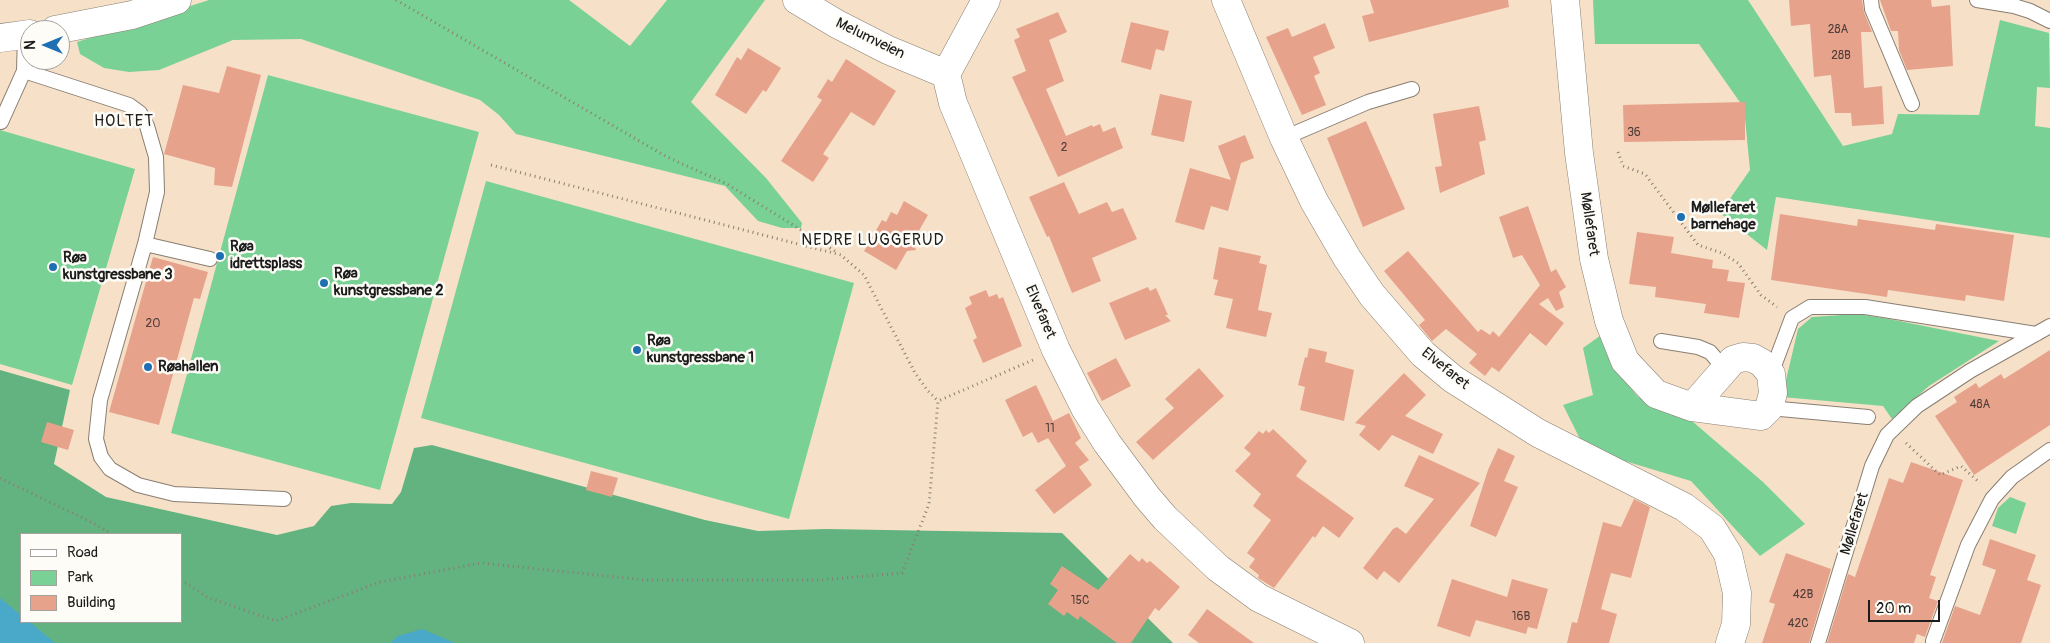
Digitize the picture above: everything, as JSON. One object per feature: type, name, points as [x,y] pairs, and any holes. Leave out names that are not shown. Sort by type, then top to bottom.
[{"type":"street","points":[[70,27],[132,15],[177,0]]},
{"type":"street","name":"Melumveien","points":[[797,0],[837,24],[888,50],[946,74]]},
{"type":"street","points":[[946,74],[986,0]]},
{"type":"street","name":"Elvefaret","points":[[1226,0],[1284,138],[1314,201],[1347,258],[1372,295],[1423,354],[1453,378],[1538,433],[1676,503],[1712,528],[1728,554],[1737,593],[1736,624],[1730,643]]},
{"type":"street","name":"Møllefaret","points":[[1565,0],[1579,153],[1594,259],[1609,321],[1626,361],[1656,394],[1692,407],[1761,416],[1769,408]]},
{"type":"street","name":"Elvefaret","points":[[946,74],[953,103],[1056,350],[1085,408],[1107,443],[1147,497],[1218,568],[1259,598],[1350,643]]},
{"type":"street","points":[[1692,407],[1724,368],[1733,360],[1743,357],[1753,358],[1762,363],[1771,374],[1773,393],[1769,408]]},
{"type":"lane","points":[[1871,0],[1872,8],[1912,104]]},
{"type":"lane","points":[[1977,0],[2030,10],[2050,21]]},
{"type":"lane","points":[[1,122],[24,71],[18,36]]},
{"type":"lane","points":[[24,71],[129,105],[140,113],[147,126],[156,157],[157,192],[145,244],[100,400],[96,439],[101,457],[110,469],[138,485],[174,494],[284,499]]},
{"type":"lane","points":[[1284,138],[1368,102],[1412,89]]},
{"type":"lane","points":[[145,244],[210,259]]},
{"type":"lane","points":[[1771,374],[1792,318],[1810,306],[1865,307],[2036,334]]},
{"type":"lane","name":"Møllefaret","points":[[1818,643],[1872,466],[1886,435],[1917,406],[1970,371],[2050,326]]},
{"type":"lane","points":[[1661,341],[1698,347],[1710,352],[1724,368]]},
{"type":"lane","points":[[1769,408],[1868,417]]},
{"type":"lane","points":[[1933,641],[1968,544],[1992,499],[2012,477],[2050,450]]},
{"type":"path","points":[[182,581],[207,597],[276,621],[380,582],[481,563],[645,580],[819,580],[902,573],[929,504],[938,401],[915,373],[864,275],[841,255],[727,184],[667,157],[396,0]]},
{"type":"path","points":[[1618,152],[1623,166],[1646,174],[1698,245],[1722,253],[1738,263],[1761,295],[1792,318]]},
{"type":"path","points":[[491,165],[841,255]]},
{"type":"path","points":[[938,401],[1056,350]]},
{"type":"path","points":[[1872,466],[1908,442],[1940,474],[1963,467],[1980,482],[1992,499]]},
{"type":"path","points":[[0,478],[110,533]]},
{"type":"green space","points":[[209,0],[569,0],[630,46],[667,0],[765,0],[691,102],[766,178],[802,223],[801,228],[782,228],[758,221],[725,186],[516,134],[499,115],[480,100],[301,39],[233,40],[159,70],[129,72],[104,68],[80,54],[77,42]]},
{"type":"green space","points":[[1593,0],[1748,0],[1843,146],[1892,134],[1898,114],[1979,115],[2000,20],[2049,33],[2050,88],[2037,87],[2035,126],[2050,128],[2050,238],[1776,197],[1767,250],[1720,213],[1750,170],[1744,108],[1699,44],[1595,44]]},
{"type":"green space","name":"Røa kunstgressbane 2","points":[[268,75],[479,132],[380,490],[171,433]]},
{"type":"green space","name":"Røa kunstgressbane 3","points":[[0,130],[135,169],[72,385],[0,364]]},
{"type":"green space","name":"Røa kunstgressbane 1","points":[[486,181],[854,283],[789,519],[421,418]]},
{"type":"green space","points":[[1857,314],[1999,341],[1929,386],[1892,419],[1883,406],[1782,397],[1798,329],[1812,317]]},
{"type":"green space","points":[[1604,333],[1614,368],[1638,397],[1692,421],[1763,482],[1805,524],[1760,556],[1691,481],[1585,449],[1563,405],[1593,395],[1583,348]]},
{"type":"green space","points":[[0,370],[70,390],[54,464],[106,497],[277,535],[314,526],[331,506],[351,503],[392,504],[401,492],[414,448],[432,445],[705,520],[758,531],[826,529],[1062,533],[1173,643],[0,643]]},
{"type":"green space","points":[[2010,497],[2026,503],[2016,534],[1992,526],[1998,508]]},
{"type":"water","points":[[0,598],[20,614],[20,623],[31,623],[55,643],[0,643]]},
{"type":"water","points":[[422,629],[455,643],[390,643],[398,636]]},
{"type":"building","points":[[1370,0],[1508,0],[1509,7],[1369,42],[1362,16],[1374,13]]},
{"type":"building","points":[[1789,0],[1862,0],[1864,12],[1872,32],[1861,32],[1864,88],[1882,86],[1884,124],[1852,126],[1851,113],[1835,113],[1831,75],[1814,77],[1810,24],[1791,26]]},
{"type":"building","points":[[1880,0],[1931,0],[1932,7],[1950,5],[1953,66],[1907,70],[1899,50],[1898,31],[1891,31]]},
{"type":"building","points":[[1058,12],[1067,32],[1049,40],[1064,81],[1046,89],[1066,136],[1092,125],[1093,127],[1100,124],[1103,132],[1115,127],[1123,148],[1058,177],[1012,77],[1026,71],[1014,40],[1020,37],[1016,29]]},
{"type":"building","points":[[1131,22],[1169,31],[1164,51],[1156,49],[1151,70],[1121,62]]},
{"type":"building","points":[[1325,23],[1335,48],[1313,57],[1320,73],[1314,76],[1326,105],[1302,115],[1266,37],[1288,28],[1292,37]]},
{"type":"building","points":[[748,48],[781,68],[766,92],[763,90],[746,114],[715,95],[737,57],[741,60]]},
{"type":"building","points":[[846,59],[896,91],[874,126],[851,112],[823,154],[829,158],[813,182],[781,161],[822,100],[817,97],[828,79],[832,82]]},
{"type":"building","points":[[227,66],[261,75],[232,187],[214,185],[215,168],[164,154],[183,85],[219,93]]},
{"type":"building","points":[[1160,94],[1192,101],[1184,142],[1151,135]]},
{"type":"building","points":[[1745,102],[1745,140],[1624,142],[1623,105]]},
{"type":"building","points":[[1479,106],[1486,140],[1479,142],[1485,174],[1440,193],[1435,167],[1442,166],[1433,114]]},
{"type":"building","points":[[1366,121],[1405,209],[1363,227],[1327,138]]},
{"type":"building","points":[[1245,135],[1254,158],[1241,163],[1228,211],[1211,206],[1204,230],[1175,222],[1190,168],[1231,180],[1218,146]]},
{"type":"building","points":[[1064,182],[1079,214],[1107,202],[1112,212],[1123,208],[1137,239],[1092,258],[1101,281],[1072,293],[1049,236],[1047,237],[1029,197]]},
{"type":"building","points":[[904,201],[928,215],[913,241],[916,250],[907,251],[896,270],[864,251],[882,220],[886,222],[891,212],[897,215]]},
{"type":"building","points":[[1528,206],[1551,272],[1556,269],[1566,287],[1559,292],[1564,307],[1556,311],[1548,298],[1539,304],[1564,323],[1546,346],[1530,333],[1499,372],[1492,367],[1485,376],[1469,363],[1477,354],[1446,329],[1432,341],[1419,325],[1425,320],[1384,271],[1408,251],[1478,332],[1481,329],[1490,335],[1493,331],[1499,337],[1540,285],[1522,255],[1513,258],[1499,217]]},
{"type":"building","points":[[1780,214],[1857,226],[1858,219],[1935,230],[1936,224],[2014,235],[2004,301],[1966,295],[1965,301],[1888,290],[1887,297],[1771,280]]},
{"type":"building","points":[[1637,232],[1674,237],[1671,253],[1713,260],[1712,268],[1729,270],[1727,281],[1745,283],[1739,318],[1704,313],[1706,304],[1655,297],[1656,287],[1629,284]]},
{"type":"building","points":[[1219,247],[1261,256],[1259,263],[1267,265],[1258,310],[1272,313],[1266,337],[1226,328],[1233,299],[1214,295],[1218,280],[1213,279]]},
{"type":"building","name":"Røahallen","points":[[153,257],[208,272],[200,299],[194,298],[159,425],[109,412]]},
{"type":"building","points":[[1148,287],[1150,291],[1156,288],[1168,315],[1165,315],[1171,321],[1125,340],[1109,303]]},
{"type":"building","points":[[986,290],[989,297],[997,294],[999,299],[1003,297],[1022,346],[983,363],[973,340],[977,338],[965,308],[972,304],[969,297]]},
{"type":"building","points":[[1309,348],[1327,352],[1325,362],[1354,370],[1344,421],[1300,410],[1305,387],[1298,385]]},
{"type":"building","points":[[2050,350],[2050,425],[1974,475],[1935,416],[1957,402],[1954,397],[1976,383],[1979,388],[2001,374],[2004,379]]},
{"type":"building","points":[[1116,358],[1131,386],[1102,401],[1087,373]]},
{"type":"building","points":[[1199,368],[1224,396],[1153,460],[1136,442],[1174,408],[1165,399]]},
{"type":"building","points":[[1404,373],[1426,395],[1405,416],[1443,434],[1433,454],[1392,435],[1379,451],[1359,435],[1366,426],[1355,423]]},
{"type":"building","points":[[1036,385],[1053,421],[1069,413],[1081,438],[1075,443],[1089,460],[1079,467],[1092,485],[1054,514],[1035,490],[1066,466],[1048,438],[1038,443],[1032,432],[1023,437],[1005,400]]},
{"type":"building","points":[[47,422],[74,430],[68,450],[41,442]]},
{"type":"building","points":[[1273,429],[1307,461],[1296,476],[1354,518],[1339,538],[1323,526],[1315,538],[1313,536],[1274,588],[1258,578],[1259,575],[1249,567],[1255,559],[1247,553],[1271,520],[1253,506],[1261,494],[1235,471],[1251,454],[1244,448],[1259,431],[1263,434],[1266,430],[1269,433]]},
{"type":"building","points":[[1498,448],[1515,456],[1504,481],[1518,487],[1496,537],[1470,526],[1488,470]]},
{"type":"building","points":[[1419,455],[1480,483],[1399,583],[1384,571],[1377,580],[1363,568],[1393,529],[1397,527],[1406,534],[1434,499],[1404,486]]},
{"type":"building","points":[[1911,462],[1963,480],[1930,575],[1936,577],[1929,598],[1938,601],[1925,637],[1917,634],[1914,643],[1827,643],[1848,574],[1855,577],[1889,478],[1903,483]]},
{"type":"building","points":[[591,471],[618,478],[612,497],[586,490]]},
{"type":"building","points":[[1634,499],[1650,507],[1631,578],[1611,573],[1601,609],[1617,614],[1609,643],[1567,643],[1572,622],[1577,623],[1603,522],[1621,527]]},
{"type":"building","points":[[1990,539],[2036,555],[2027,580],[2041,585],[2021,643],[1942,643],[1955,606],[1980,615],[1996,570],[1982,565]]},
{"type":"building","points":[[1786,553],[1831,569],[1809,643],[1762,643],[1775,604],[1769,602]]},
{"type":"building","points":[[1130,554],[1139,562],[1142,558],[1147,563],[1150,561],[1180,587],[1159,611],[1155,608],[1131,643],[1117,643],[1080,616],[1078,620],[1067,612],[1064,616],[1048,604],[1058,590],[1050,584],[1062,566],[1098,590]]},
{"type":"building","points":[[1452,579],[1507,597],[1512,579],[1548,589],[1537,629],[1528,627],[1526,634],[1476,620],[1470,637],[1437,626]]},
{"type":"building","points":[[1207,609],[1254,643],[1199,643],[1188,635]]},
{"type":"place","name":"Møllefaret barnehage","points":[[1681,217]]},
{"type":"place","name":"Røa idrettsplass","points":[[220,256]]},
{"type":"place","name":"Røa kunstgressbane 3","points":[[53,267]]},
{"type":"place","name":"Røa kunstgressbane 2","points":[[324,283]]},
{"type":"place","name":"Røa kunstgressbane 1","points":[[637,350]]},
{"type":"place","name":"Røahallen","points":[[148,367]]},
{"type":"district","name":"HOLTET","points":[[124,122]]},
{"type":"district","name":"NEDRE LUGGERUD","points":[[873,241]]}]
